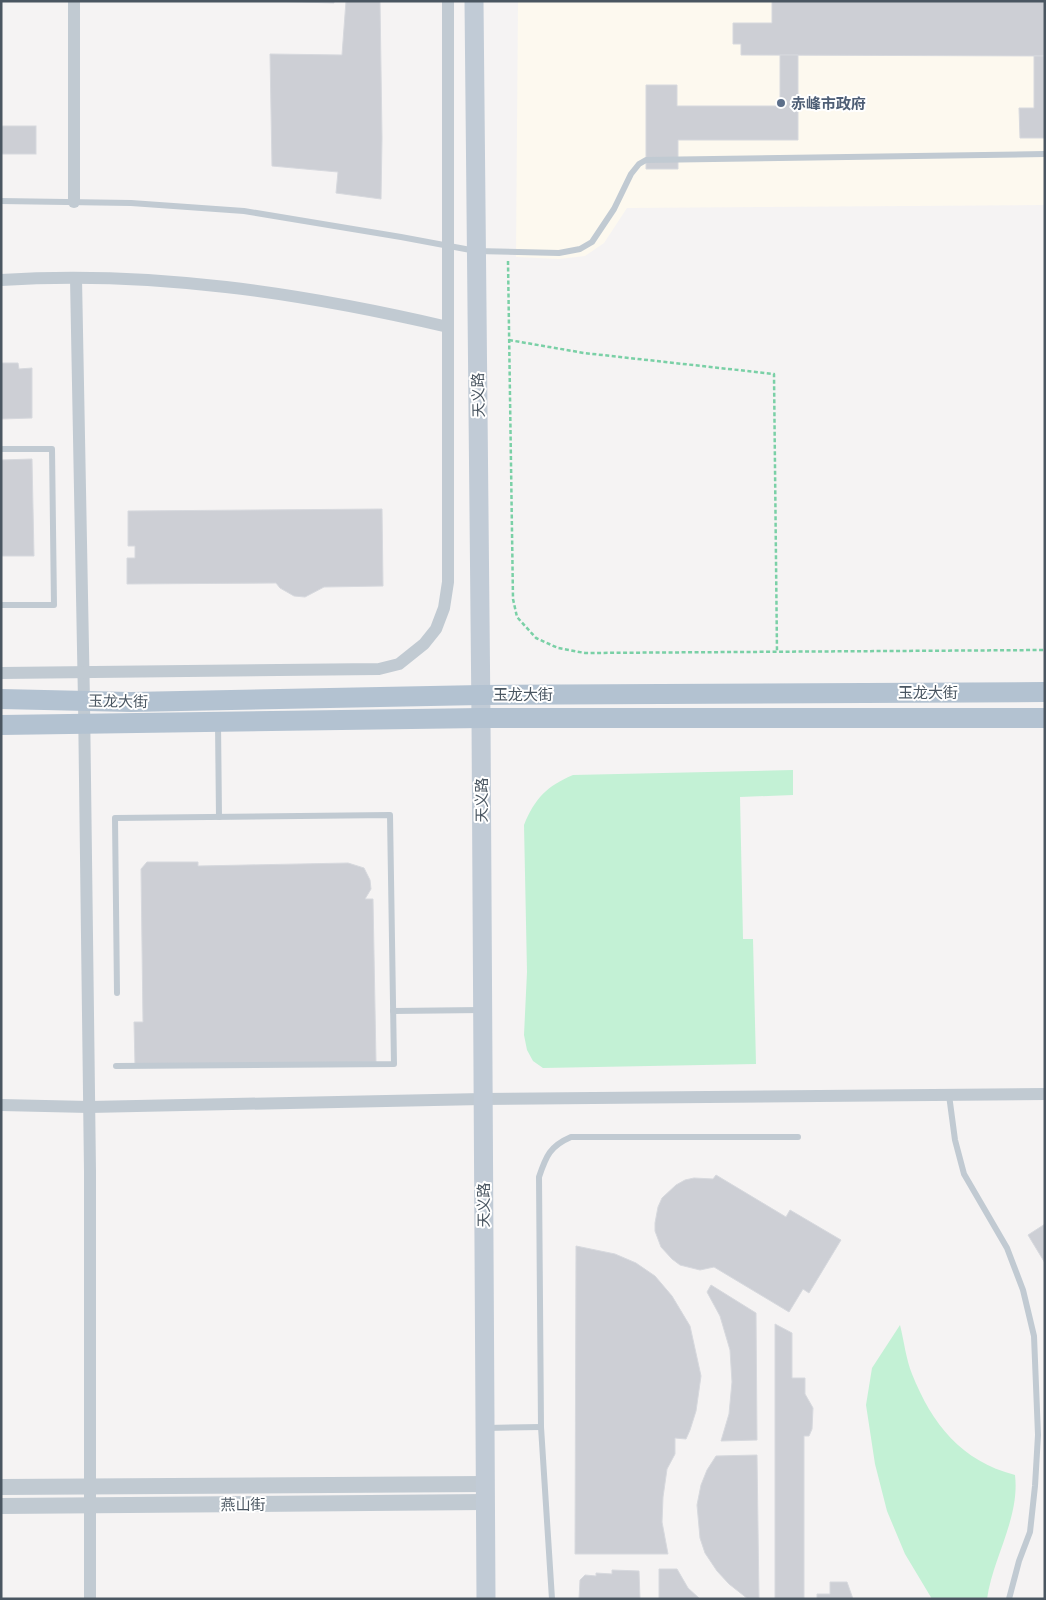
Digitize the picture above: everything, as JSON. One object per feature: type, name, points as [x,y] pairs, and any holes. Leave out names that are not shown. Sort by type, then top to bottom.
[{"type":"main road","name":"天义路","points":[[474,1],[481,695],[486,1599]]},
{"type":"main road","name":"玉龙大街","points":[[1,699],[131,702],[481,695],[1045,692]]},
{"type":"main road","name":"玉龙大街","points":[[1,725],[481,718],[1045,718]]},
{"type":"street","points":[[74,1],[74,202]]},
{"type":"street","points":[[1,673],[379,669],[399,664],[424,644],[436,629],[444,608],[448,582],[448,1]]},
{"type":"street","points":[[1,280],[41,277],[184,282],[370,309],[448,327]]},
{"type":"street","points":[[76,278],[84,672],[89,1106],[90,1599]]},
{"type":"street","points":[[1,1105],[89,1106],[482,1099],[1045,1094]]},
{"type":"street","name":"燕山街","points":[[1,1487],[485,1493]]},
{"type":"street","name":"燕山街","points":[[1,1506],[485,1493]]},
{"type":"lane","points":[[1,201],[131,203],[244,211],[476,251],[559,252],[580,248],[592,242],[614,209],[631,174],[639,164],[646,160],[1045,154]]},
{"type":"lane","points":[[1,449],[52,448],[54,605],[1,605]]},
{"type":"lane","points":[[218,722],[219,817]]},
{"type":"lane","points":[[116,1066],[394,1064],[390,816],[115,818],[117,993]]},
{"type":"lane","points":[[393,1011],[482,1010]]},
{"type":"lane","points":[[950,1095],[955,1140],[964,1174],[1007,1248],[1023,1290],[1034,1336],[1038,1434],[1035,1486],[1030,1532],[1019,1561],[1009,1599]]},
{"type":"lane","points":[[552,1599],[541,1427],[539,1177],[545,1160],[557,1143],[571,1137],[798,1137]]},
{"type":"lane","points":[[485,1428],[541,1427]]},
{"type":"path","points":[[508,252],[513,599],[517,617],[536,638],[558,648],[585,653],[1045,650]]},
{"type":"path","points":[[509,340],[594,354],[774,374],[777,652]]},
{"type":"shaded area","name":"赤峰市政府","points":[[518,1],[1045,1],[1045,205],[627,208],[604,243],[585,256],[559,259],[516,257]]},
{"type":"green space","points":[[793,770],[793,795],[740,797],[743,939],[753,939],[756,1064],[543,1068],[533,1061],[527,1050],[524,1035],[527,972],[524,825],[537,800],[556,784],[573,775]]},
{"type":"green space","points":[[900,1325],[912,1374],[929,1409],[939,1424],[964,1450],[996,1469],[1015,1475],[1014,1507],[990,1583],[987,1599],[932,1599],[905,1554],[887,1511],[875,1464],[866,1405],[872,1368]]},
{"type":"building","points":[[270,1],[334,1],[334,3]]},
{"type":"building","points":[[346,1],[380,1],[381,199],[336,193],[338,172],[272,166],[270,54],[342,55]]},
{"type":"building","points":[[772,1],[1045,1],[1045,56],[741,55],[741,44],[733,44],[733,23],[772,23]]},
{"type":"building","points":[[780,55],[798,55],[798,140],[678,140],[678,169],[646,169],[646,85],[677,85],[677,106],[780,106]]},
{"type":"building","points":[[1034,56],[1045,56],[1045,138],[1020,138],[1019,108],[1034,108]]},
{"type":"building","points":[[1,126],[36,126],[36,154],[1,154]]},
{"type":"building","points":[[1,363],[18,363],[19,369],[32,368],[32,418],[1,419]]},
{"type":"building","points":[[32,459],[34,556],[1,556],[1,460]]},
{"type":"building","points":[[382,509],[383,586],[324,587],[305,597],[294,596],[280,588],[276,583],[127,584],[127,558],[135,558],[135,546],[128,546],[128,511]]},
{"type":"building","points":[[147,862],[198,862],[198,866],[348,863],[364,868],[370,880],[371,889],[365,899],[373,899],[376,1062],[135,1065],[134,1022],[143,1022],[141,869]]},
{"type":"building","points":[[716,1175],[786,1217],[790,1210],[841,1240],[809,1293],[803,1289],[789,1312],[714,1267],[700,1270],[680,1265],[661,1247],[655,1231],[655,1223],[662,1198],[676,1185],[685,1180],[694,1178],[713,1179]]},
{"type":"building","points":[[1045,1224],[1045,1263],[1028,1235]]},
{"type":"building","points":[[576,1246],[615,1254],[636,1263],[655,1276],[672,1296],[690,1326],[701,1376],[696,1411],[690,1430],[686,1439],[675,1438],[675,1454],[667,1469],[662,1522],[668,1554],[575,1554]]},
{"type":"building","points":[[711,1285],[756,1313],[757,1440],[721,1441],[729,1414],[732,1382],[730,1350],[720,1316],[707,1292]]},
{"type":"building","points":[[775,1324],[792,1333],[792,1378],[805,1378],[805,1394],[813,1408],[812,1429],[809,1436],[804,1436],[804,1599],[775,1599]]},
{"type":"building","points":[[757,1455],[759,1599],[748,1599],[729,1584],[717,1571],[705,1553],[700,1538],[697,1505],[701,1485],[707,1470],[716,1456]]},
{"type":"building","points":[[659,1569],[677,1569],[688,1588],[700,1599],[659,1599]]},
{"type":"building","points":[[612,1570],[639,1571],[640,1599],[579,1599],[580,1580],[585,1575],[596,1576],[596,1573],[612,1574]]},
{"type":"building","points":[[830,1582],[847,1582],[853,1599],[817,1599],[817,1594],[830,1594]]},
{"type":"place","name":"赤峰市政府","points":[[781,103]]}]
